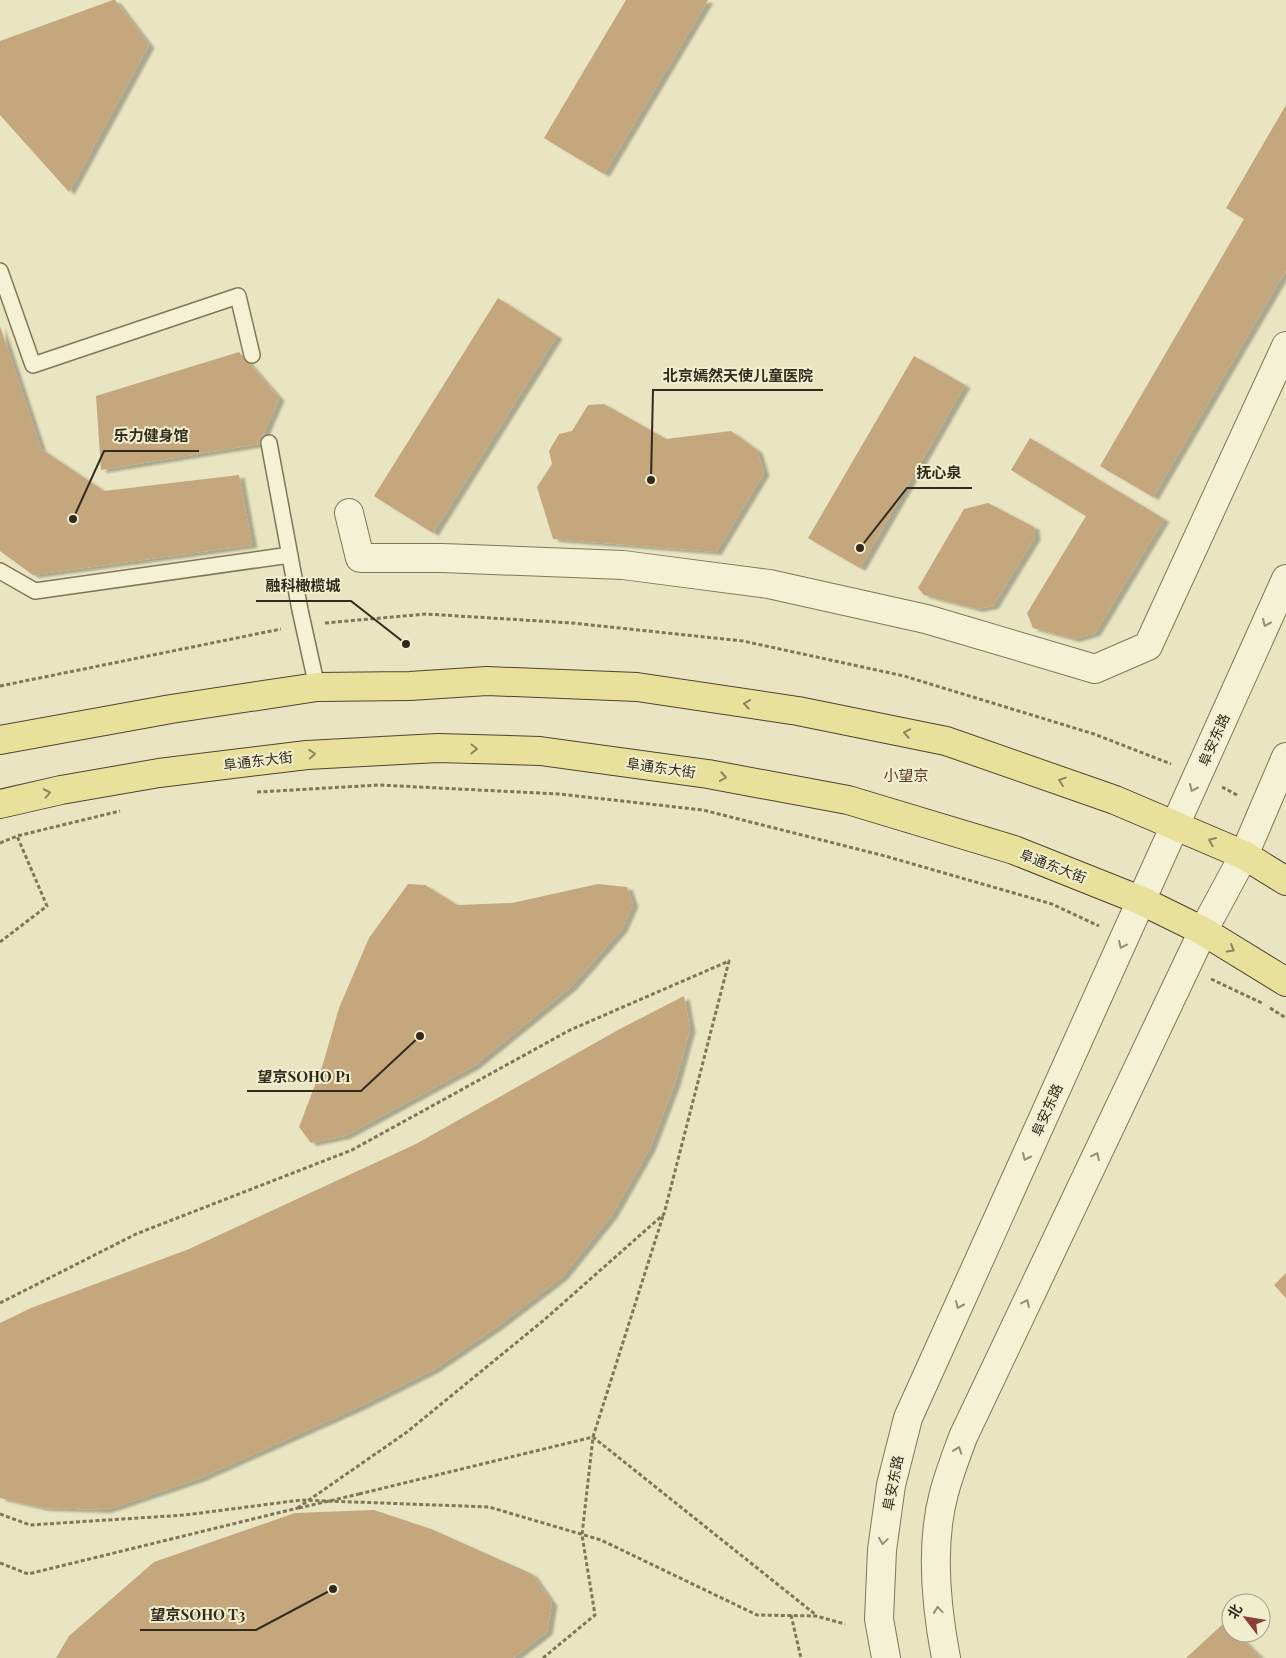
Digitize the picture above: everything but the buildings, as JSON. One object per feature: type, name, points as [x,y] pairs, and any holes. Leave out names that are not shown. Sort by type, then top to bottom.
[{"type":"main road","points":[[0,740],[170,709],[317,687],[410,686],[487,680],[637,687],[798,712],[946,741],[1103,795],[1244,854],[1286,881]]},
{"type":"main road","name":"阜通东大街","points":[[0,804],[61,790],[159,773],[307,754],[438,748],[540,751],[708,774],[848,800],[1014,850],[1142,901],[1203,931],[1286,982]]},
{"type":"street","points":[[349,513],[360,558],[442,558],[623,565],[769,584],[926,619],[1095,669],[1148,646],[1286,346]]},
{"type":"street","name":"阜安东路","points":[[886,1658],[879,1619],[882,1550],[891,1485],[908,1418],[1286,579]]},
{"type":"street","points":[[946,1658],[938,1612],[936,1550],[944,1494],[963,1438],[1203,931],[1244,854],[1286,757]]},
{"type":"lane","points":[[0,271],[34,365],[238,296],[252,355]]},
{"type":"lane","points":[[269,443],[317,687]]},
{"type":"lane","points":[[0,571],[35,591],[290,555]]},
{"type":"path","points":[[254,792],[379,785],[560,794],[703,810],[885,856],[1052,904],[1125,938]]},
{"type":"path","points":[[0,843],[17,836],[130,809]]},
{"type":"path","points":[[0,942],[47,906],[17,836]]},
{"type":"path","points":[[0,1303],[136,1234],[352,1150],[570,1030],[729,961],[664,1214],[593,1436],[582,1535],[596,1614],[542,1658]]},
{"type":"path","points":[[1186,967],[1262,1003],[1286,1018]]},
{"type":"path","points":[[298,1509],[406,1432],[544,1320],[664,1214]]},
{"type":"path","points":[[0,1563],[28,1574],[593,1436]]},
{"type":"path","points":[[593,1436],[816,1616]]},
{"type":"path","points":[[0,1514],[30,1525],[185,1515],[308,1501],[489,1507],[602,1540],[758,1615],[816,1616],[845,1624]]},
{"type":"path","points":[[791,1615],[801,1658]]},
{"type":"place","name":"北京嫣然天使儿童医院","points":[[651,480]]},
{"type":"place","name":"乐力健身馆","points":[[73,519]]},
{"type":"place","name":"抚心泉","points":[[860,548]]},
{"type":"place","name":"融科橄榄城","points":[[406,644]]},
{"type":"place","name":"望京SOHO P1","points":[[420,1036]]},
{"type":"place","name":"望京SOHO T3","points":[[333,1589]]},
{"type":"district","name":"小望京","points":[[906,776]]}]
